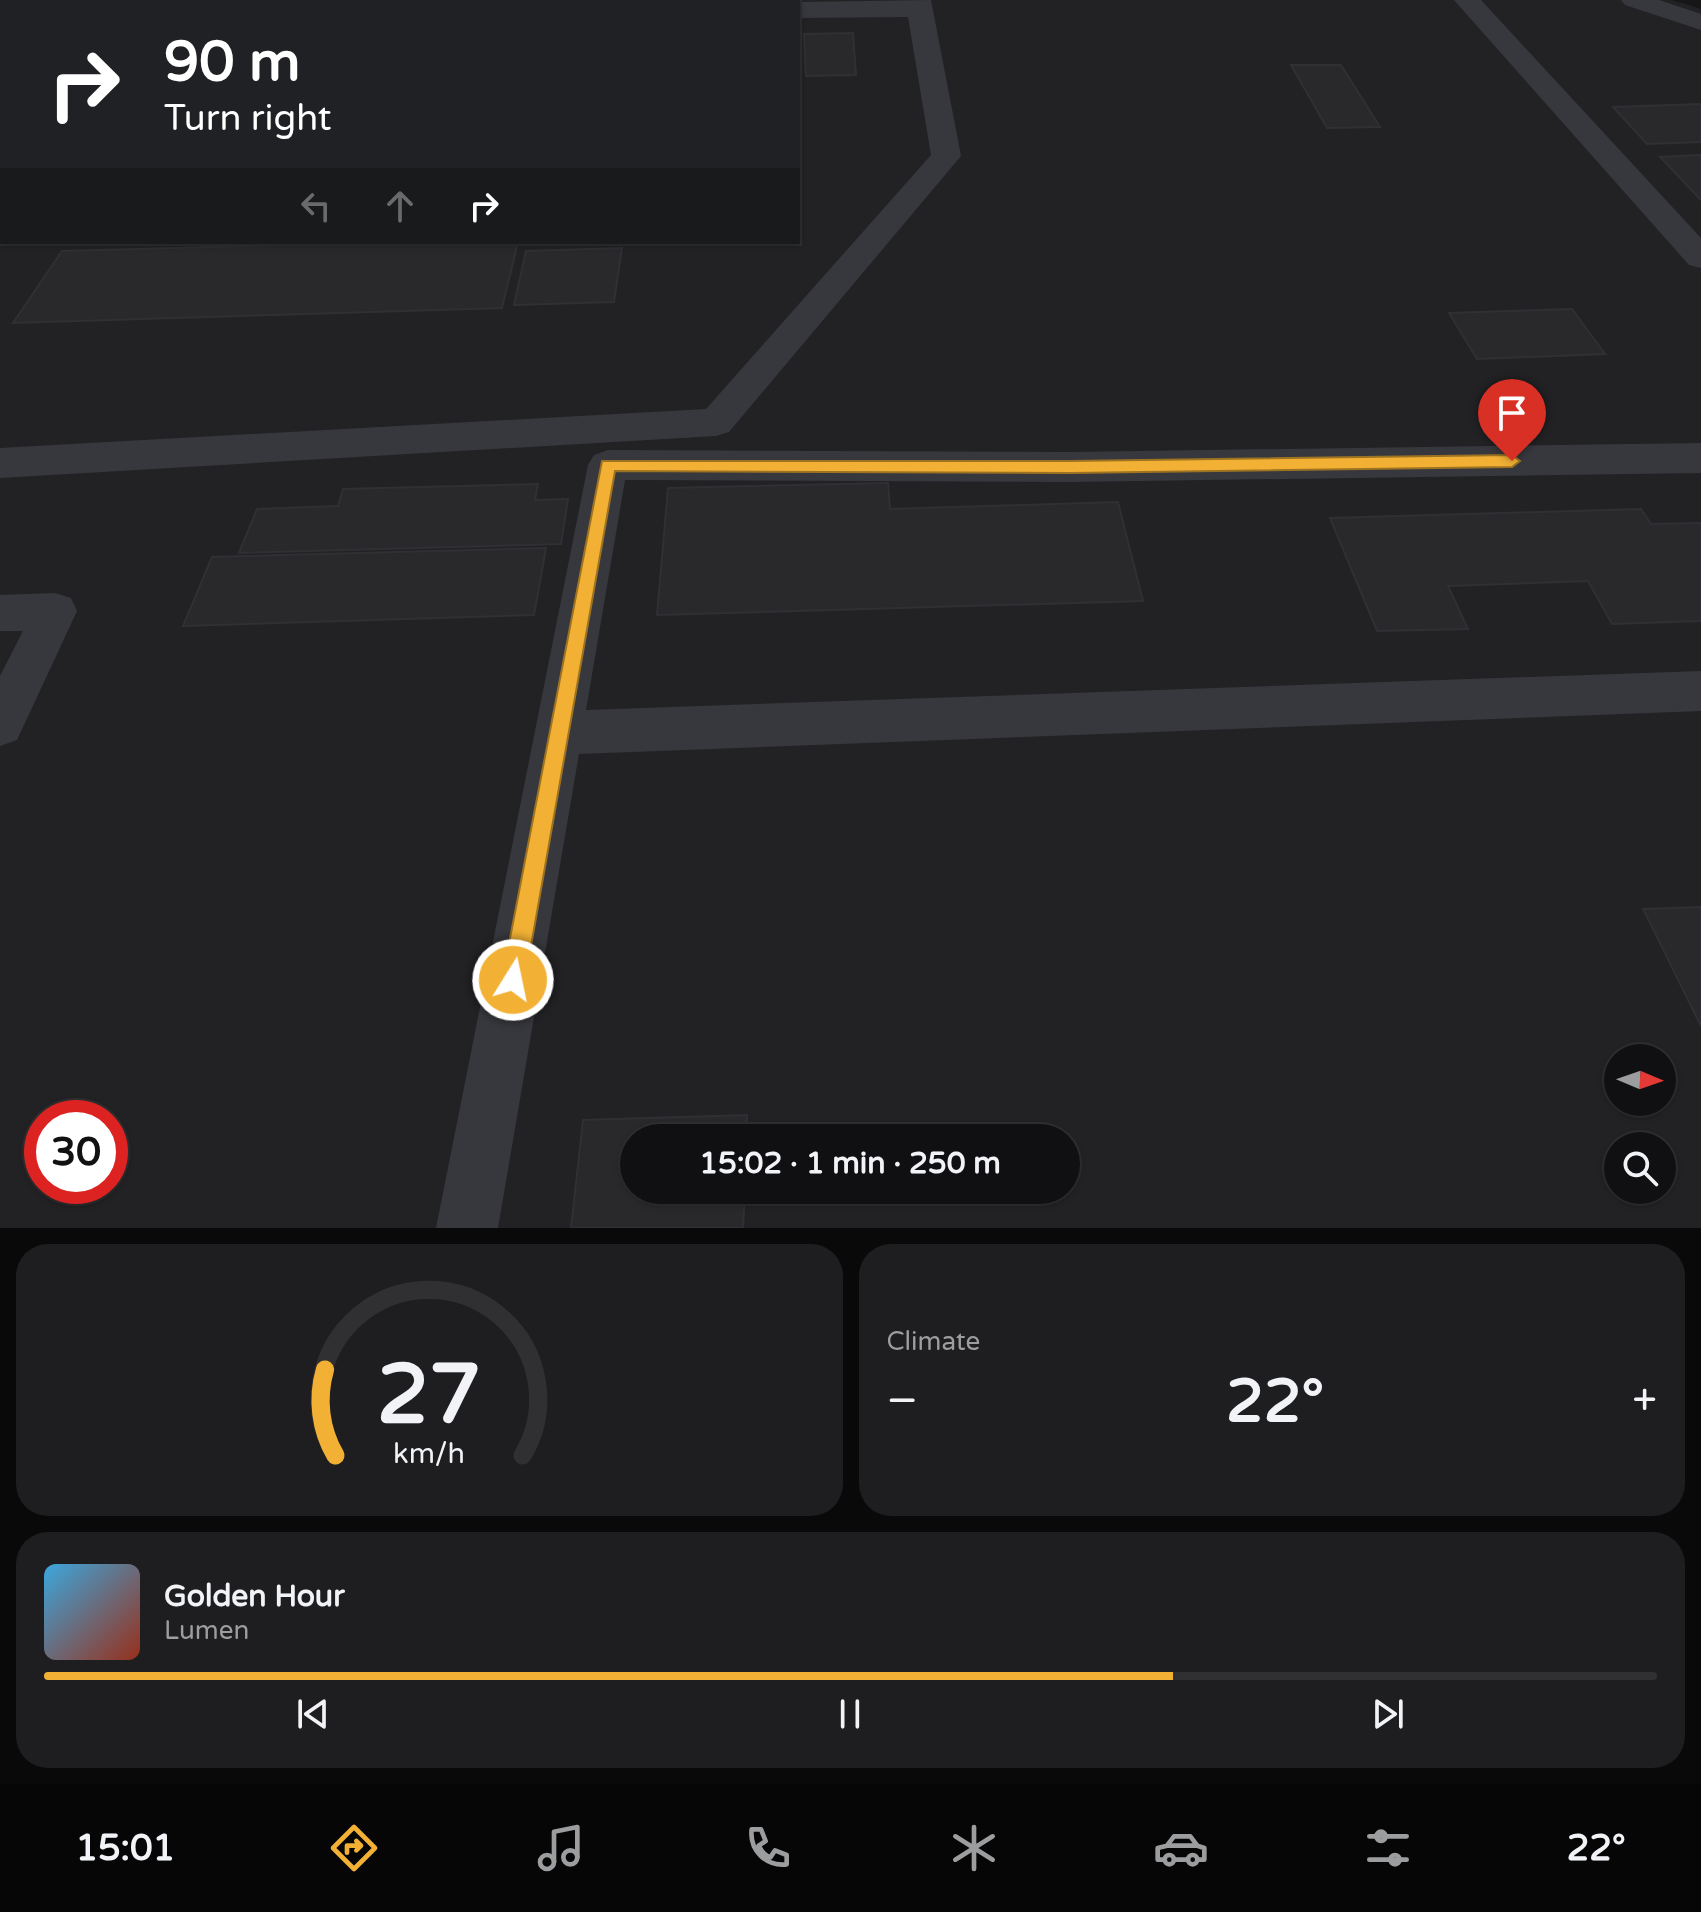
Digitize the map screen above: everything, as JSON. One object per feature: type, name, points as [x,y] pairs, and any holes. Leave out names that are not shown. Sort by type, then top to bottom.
[{"type":"street","points":[[1467,0],[1701,258]]},
{"type":"street","points":[[1634,0],[1701,22]]},
{"type":"street","points":[[0,463],[716,422],[946,156],[919,5],[800,10]]},
{"type":"street","points":[[467,1228],[608,465],[1070,467],[1701,458]]},
{"type":"street","points":[[0,613],[55,611],[0,725]]},
{"type":"street","points":[[559,733],[1701,691]]},
{"type":"shaded area","points":[[800,0],[1672,0],[1701,9],[1701,1228],[0,1228],[0,244],[800,244]]},
{"type":"building","points":[[853,33],[856,75],[806,76],[804,34]]},
{"type":"building","points":[[1291,65],[1341,65],[1380,127],[1327,128]]},
{"type":"building","points":[[1701,104],[1701,142],[1647,144],[1613,107]]},
{"type":"building","points":[[1701,155],[1701,200],[1660,157]]},
{"type":"building","points":[[319,244],[518,244],[502,308],[13,323],[62,251]]},
{"type":"building","points":[[622,248],[614,302],[514,305],[526,251]]},
{"type":"building","points":[[1572,309],[1605,354],[1477,359],[1449,313]]},
{"type":"building","points":[[888,483],[890,509],[1118,502],[1143,601],[657,615],[668,488]]},
{"type":"building","points":[[538,484],[535,500],[568,499],[561,544],[239,553],[257,509],[338,506],[343,489]]},
{"type":"building","points":[[1641,509],[1651,524],[1701,523],[1701,621],[1612,624],[1588,581],[1448,586],[1468,629],[1377,631],[1330,518]]},
{"type":"building","points":[[546,548],[534,615],[183,626],[212,557]]},
{"type":"building","points":[[1701,907],[1701,1026],[1643,909]]},
{"type":"building","points":[[747,1115],[747,1124],[620,1124],[620,1204],[744,1204],[743,1228],[571,1228],[583,1120]]},
{"type":"route","points":[[513,980],[608,465],[1070,467],[1512,461]]}]
